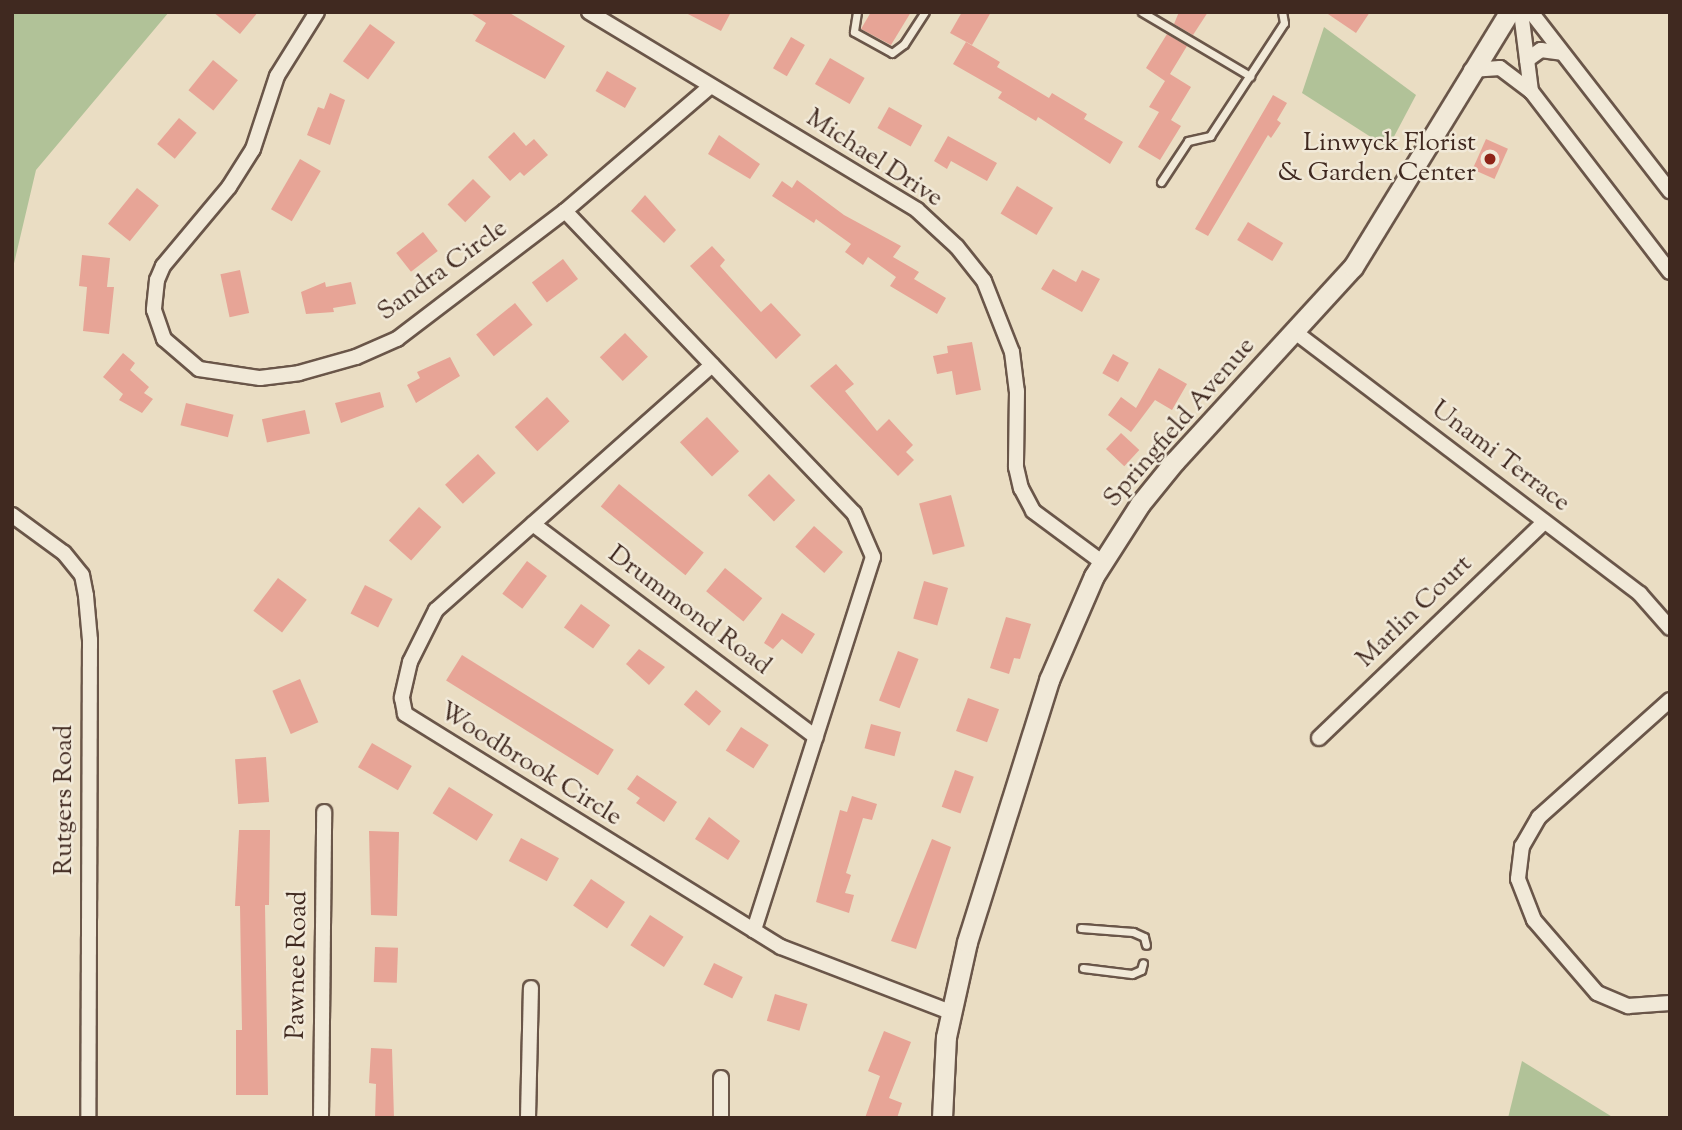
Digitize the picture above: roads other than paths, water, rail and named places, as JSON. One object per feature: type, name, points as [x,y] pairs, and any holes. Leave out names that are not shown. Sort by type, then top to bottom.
[{"type":"main road","name":"Springfield Avenue","points":[[942,1118],[950,1012],[967,942],[1049,680],[1102,562],[1175,461],[1353,267],[1471,70],[1509,12]]},
{"type":"street","name":"Sandra Circle","points":[[317,12],[277,76],[253,149],[229,187],[163,266],[157,280],[158,325],[186,362],[214,373],[260,378],[356,357],[397,339],[565,211],[711,86]]},
{"type":"street","name":"Michael Drive","points":[[589,12],[918,210],[957,247],[984,281],[1012,352],[1017,391],[1016,467],[1021,488],[1033,511],[1102,562]]},
{"type":"street","points":[[1521,12],[1531,91]]},
{"type":"street","points":[[1531,12],[1670,191]]},
{"type":"street","points":[[1527,60],[1541,50],[1562,53]]},
{"type":"street","points":[[1471,70],[1500,68],[1531,91],[1670,272]]},
{"type":"street","points":[[565,211],[854,513],[873,557],[754,931]]},
{"type":"street","name":"Unami Terrace","points":[[1295,332],[1640,594],[1670,628]]},
{"type":"street","name":"Woodbrook Circle","points":[[712,365],[436,610],[411,662],[402,698],[405,714],[754,931],[839,972],[950,1012]]},
{"type":"street","name":"Rutgers Road","points":[[12,515],[64,553],[82,575],[86,596],[90,640],[88,1118]]},
{"type":"street","name":"Marlin Court","points":[[1319,738],[1544,522]]},
{"type":"street","name":"Drummond Road","points":[[533,524],[816,737]]},
{"type":"street","points":[[1670,700],[1539,817],[1522,846],[1518,878],[1534,920],[1597,993],[1628,1006],[1670,1003]]},
{"type":"street","name":"Pawnee Road","points":[[321,1118],[324,812]]},
{"type":"street","points":[[528,1118],[531,988]]},
{"type":"street","points":[[721,1079],[721,1118]]},
{"type":"lane","points":[[857,12],[854,32],[892,53],[904,44],[925,12]]},
{"type":"lane","points":[[1142,12],[1250,76]]},
{"type":"lane","points":[[1161,182],[1188,141],[1210,136],[1284,23],[1282,12]]},
{"type":"lane","points":[[1081,928],[1133,932],[1144,937],[1146,946]]},
{"type":"lane","points":[[1083,968],[1132,974],[1141,970],[1143,963]]},
{"type":"place","name":"Linwyck Florist & Garden Center","points":[[1490,159]]}]
